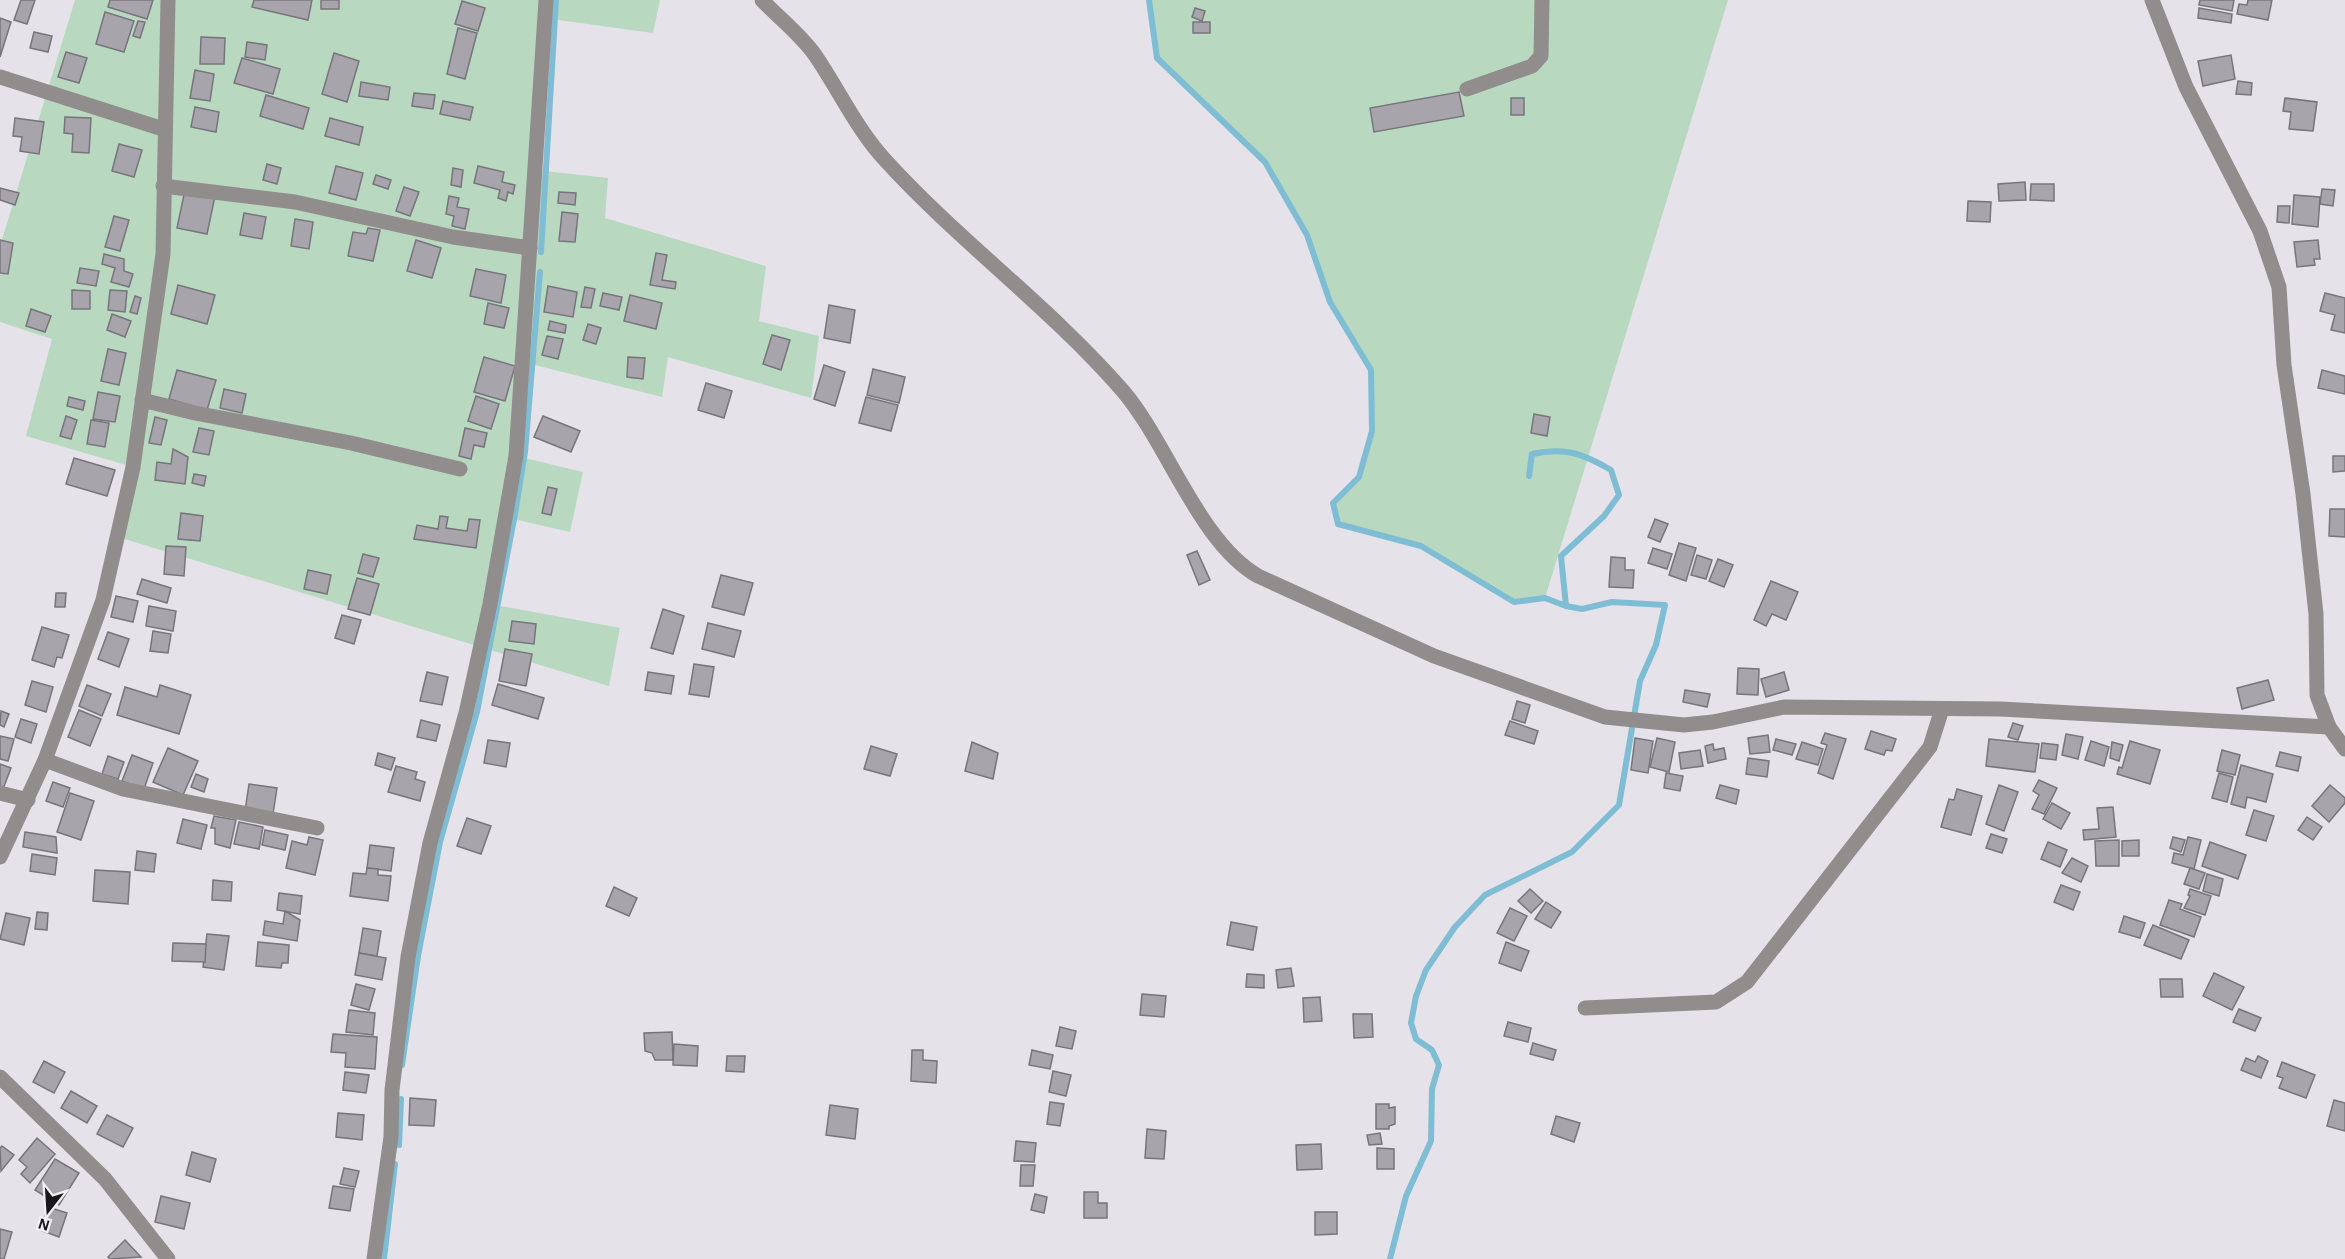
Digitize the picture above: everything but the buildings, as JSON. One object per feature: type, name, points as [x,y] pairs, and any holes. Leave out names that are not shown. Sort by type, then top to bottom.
[{"type":"street","points":[[0,857],[45,760],[103,600],[133,467],[163,254],[168,0]]},
{"type":"street","points":[[374,1259],[391,1137],[392,1090],[408,957],[430,843],[466,713],[490,604],[516,456],[546,0]]},
{"type":"street","points":[[762,0],[814,53],[885,160],[982,257],[1075,340],[1125,393],[1221,543],[1244,568],[1434,656],[1605,717],[1684,725],[1713,722],[1784,708],[2000,709],[2329,727]]},
{"type":"street","points":[[1467,89],[1532,66],[1541,56],[1542,0]]},
{"type":"street","points":[[2152,0],[2186,87],[2259,231],[2279,287],[2284,365],[2303,494],[2316,614],[2317,695],[2329,727],[2345,749]]},
{"type":"street","points":[[0,77],[164,129]]},
{"type":"street","points":[[163,186],[295,202],[453,237],[530,248]]},
{"type":"street","points":[[142,400],[195,413],[351,443],[460,469]]},
{"type":"street","points":[[1585,1008],[1716,1002],[1747,981],[1929,747],[1942,709]]},
{"type":"street","points":[[45,760],[123,789],[317,828]]},
{"type":"street","points":[[0,793],[28,800]]},
{"type":"street","points":[[0,1077],[105,1179],[168,1259]]},
{"type":"green space","points":[[75,0],[660,0],[653,33],[544,18],[535,170],[608,178],[605,218],[766,266],[759,321],[819,336],[811,398],[668,357],[662,397],[523,362],[516,456],[583,472],[570,532],[505,517],[490,604],[620,628],[609,686],[118,537],[133,467],[26,436],[52,339],[0,322],[0,246]]},
{"type":"green space","points":[[1149,0],[1728,0],[1545,598],[1514,602],[1421,546],[1338,524],[1333,503],[1359,477],[1372,431],[1371,370],[1330,302],[1307,235],[1265,162],[1157,58]]},
{"type":"waterway","points":[[541,252],[556,0]]},
{"type":"waterway","points":[[1149,0],[1157,58],[1265,162],[1307,235],[1330,302],[1371,370],[1372,431],[1359,477],[1333,503],[1338,524],[1421,546],[1514,602],[1545,598],[1566,606]]},
{"type":"waterway","points":[[402,1065],[418,956],[440,842],[477,712],[515,514],[525,452],[540,272]]},
{"type":"waterway","points":[[1390,1259],[1406,1196],[1431,1141],[1432,1089],[1439,1065],[1432,1050],[1416,1039],[1411,1023],[1416,996],[1426,970],[1455,927],[1485,895],[1572,852],[1619,805],[1640,681],[1656,645],[1665,605],[1612,602],[1582,609],[1566,606],[1561,556],[1604,516],[1619,495],[1611,470],[1591,459],[1573,453],[1554,451],[1532,454],[1529,476]]},
{"type":"waterway","points":[[399,1145],[401,1099]]},
{"type":"waterway","points":[[384,1259],[395,1164]]}]
